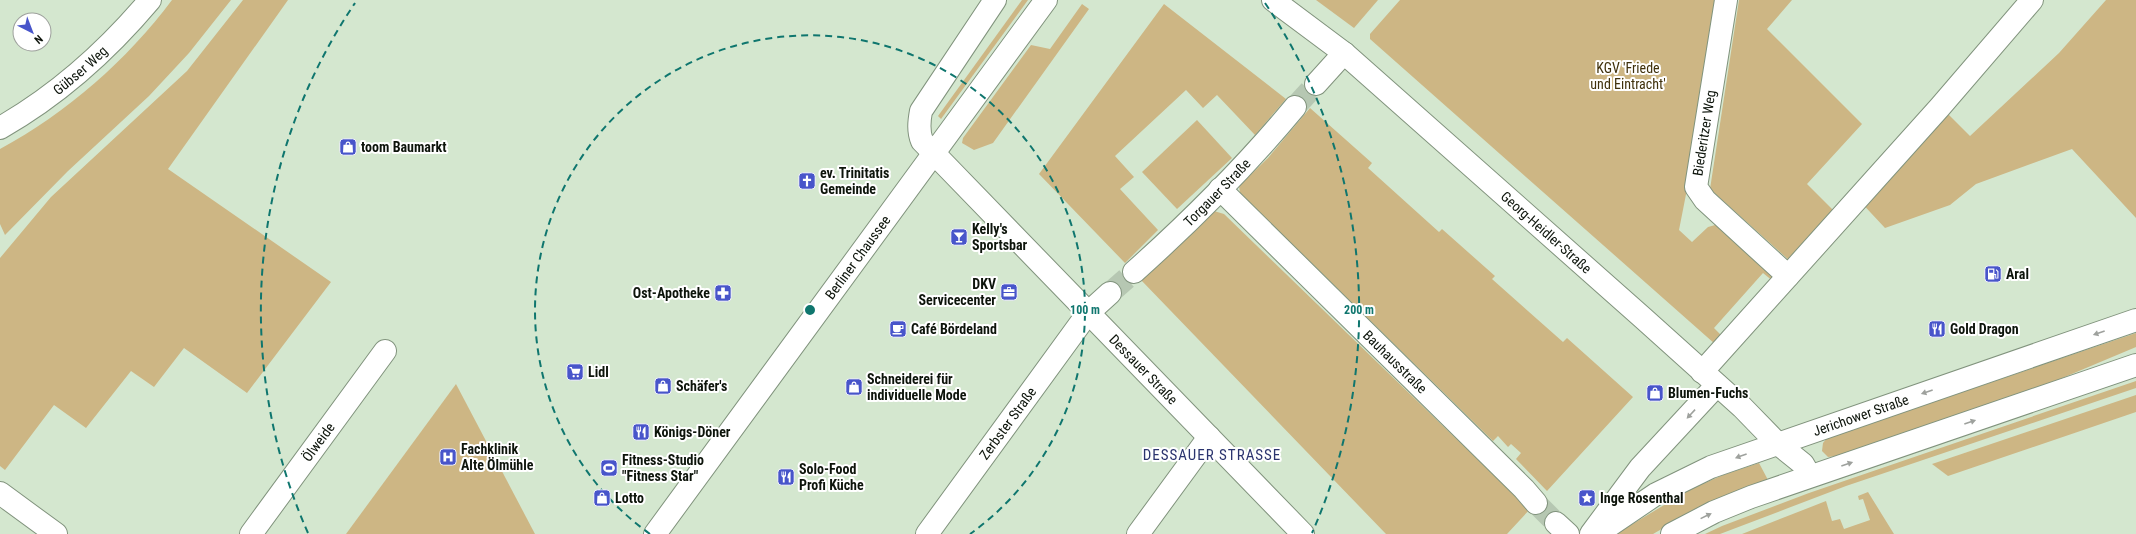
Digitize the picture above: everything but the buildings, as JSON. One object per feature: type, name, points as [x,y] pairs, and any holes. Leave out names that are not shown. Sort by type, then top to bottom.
[{"type":"street","name":"Gübser Weg","points":[[0,128],[36,105],[77,74],[113,41],[150,0]]},
{"type":"street","name":"Dessauer Straße","points":[[995,0],[921,111],[919,122],[922,141],[1303,534]]},
{"type":"street","name":"Berliner Chaussee","points":[[655,534],[1046,0]]},
{"type":"street","name":"Georg-Heidler-Straße","points":[[1272,0],[1344,53],[1710,378],[1777,443],[1803,464],[1810,476]]},
{"type":"street","name":"Biederitzer Weg","points":[[1726,0],[1700,156],[1696,184],[1697,190],[1705,200],[1788,276]]},
{"type":"street","points":[[1591,534],[1788,276],[1952,93],[2032,0]]},
{"type":"street","points":[[1316,84],[1344,53]]},
{"type":"street","name":"Torgauer Straße","points":[[1134,272],[1220,189],[1275,131],[1295,107]]},
{"type":"street","name":"Bauhausstraße","points":[[1220,189],[1524,489],[1536,503]]},
{"type":"street","points":[[1088,313],[1110,293]]},
{"type":"street","name":"Zerbster Straße","points":[[927,534],[1088,313]]},
{"type":"street","name":"Jerichower Straße","points":[[1597,534],[1618,518],[1669,486],[1711,467],[2136,320]]},
{"type":"street","name":"Ölweide","points":[[251,534],[385,351]]},
{"type":"street","points":[[1672,534],[1720,509],[1810,476],[2136,365]]},
{"type":"street","points":[[1138,534],[1209,437]]},
{"type":"street","points":[[3,496],[56,534]]},
{"type":"green space","points":[[172,0],[231,0],[189,53],[149,96],[68,171],[5,235],[0,224],[0,149],[49,119],[94,84],[136,44]]},
{"type":"green space","points":[[243,0],[288,0],[168,169],[331,282],[247,393],[184,348],[154,387],[131,371],[86,428],[54,405],[5,470],[0,466],[0,258],[51,197],[187,71]]},
{"type":"green space","points":[[1022,0],[1028,0],[941,119],[938,116]]},
{"type":"green space","points":[[1316,0],[1378,0],[1354,28]]},
{"type":"green space","name":"KGV 'Friede und Eintracht'","points":[[1400,0],[1717,0],[1690,174],[1679,230],[1692,242],[1708,227],[1726,222],[1780,271],[1774,282],[1763,273],[1714,328],[1724,338],[1715,344],[1370,39],[1370,34]]},
{"type":"green space","points":[[1739,0],[1792,0],[1767,29],[1862,124],[1807,184],[1834,211],[1790,261],[1710,189]]},
{"type":"green space","points":[[2106,0],[2136,0],[2136,218],[2072,149],[1976,184],[1950,205],[1885,228],[1857,198],[1943,109],[1970,136],[2059,53]]},
{"type":"green space","points":[[1082,4],[1089,9],[993,143],[974,150],[962,143],[963,138],[1031,45],[1050,49]]},
{"type":"green space","points":[[1164,4],[1286,99],[1255,135],[1217,95],[1203,108],[1186,90],[1115,156],[1134,177],[1120,189],[1158,230],[1125,263],[1039,174]]},
{"type":"green space","points":[[1310,108],[1372,163],[1368,168],[1439,232],[1442,229],[1495,276],[1492,279],[1563,342],[1567,338],[1633,397],[1547,491],[1516,459],[1521,453],[1511,444],[1508,447],[1498,436],[1493,441],[1240,193],[1239,186],[1268,158]]},
{"type":"green space","points":[[1197,120],[1232,158],[1177,209],[1142,172]]},
{"type":"green space","points":[[1214,211],[1224,214],[1505,486],[1531,508],[1507,534],[1386,534],[1141,280]]},
{"type":"green space","points":[[2136,333],[2136,347],[2048,384],[1836,456],[1828,457],[1822,451],[1823,443],[1827,438]]},
{"type":"green space","points":[[2136,381],[2136,388],[1846,486],[1720,534],[1705,534],[1722,526],[1809,493]]},
{"type":"green space","name":"Fachklinik Alte Ölmühle","points":[[456,384],[535,534],[346,534]]},
{"type":"green space","points":[[2136,395],[2136,412],[1948,476],[1932,464]]},
{"type":"green space","points":[[1759,463],[1768,480],[1672,523],[1653,534],[1616,534],[1689,490],[1723,475]]},
{"type":"green space","points":[[1868,492],[1894,534],[1742,534],[1826,501],[1832,521],[1840,519],[1844,529],[1870,520],[1863,499],[1859,500],[1858,496]]},
{"type":"tunnel","points":[[1295,107],[1316,84]]},
{"type":"tunnel","points":[[1110,293],[1134,272]]},
{"type":"tunnel","points":[[1536,503],[1556,523]]},
{"type":"place","name":"toom Baumarkt","points":[[348,147]]},
{"type":"place","name":"ev. Trinitatis Gemeinde","points":[[807,181]]},
{"type":"place","name":"Kelly's Sportsbar","points":[[959,237]]},
{"type":"place","name":"Aral","points":[[1993,274]]},
{"type":"place","name":"DKV Servicecenter","points":[[1009,292]]},
{"type":"place","name":"Ost-Apotheke","points":[[723,293]]},
{"type":"place","name":"Café Bördeland","points":[[898,329]]},
{"type":"place","name":"Gold Dragon","points":[[1937,329]]},
{"type":"place","name":"Lidl","points":[[575,372]]},
{"type":"place","name":"Schäfer's","points":[[663,386]]},
{"type":"place","name":"Schneiderei für individuelle Mode","points":[[854,387]]},
{"type":"place","name":"Blumen-Fuchs","points":[[1655,393]]},
{"type":"place","name":"Königs-Döner","points":[[641,432]]},
{"type":"place","name":"Fachklinik Alte Ölmühle","points":[[448,457]]},
{"type":"place","name":"Fitness-Studio \"Fitness Star\"","points":[[609,468]]},
{"type":"place","name":"Solo-Food Profi Küche","points":[[786,477]]},
{"type":"place","name":"Lotto","points":[[602,498]]},
{"type":"place","name":"Inge Rosenthal","points":[[1587,498]]},
{"type":"district","name":"DESSAUER STRASSE","points":[[1212,455]]}]
